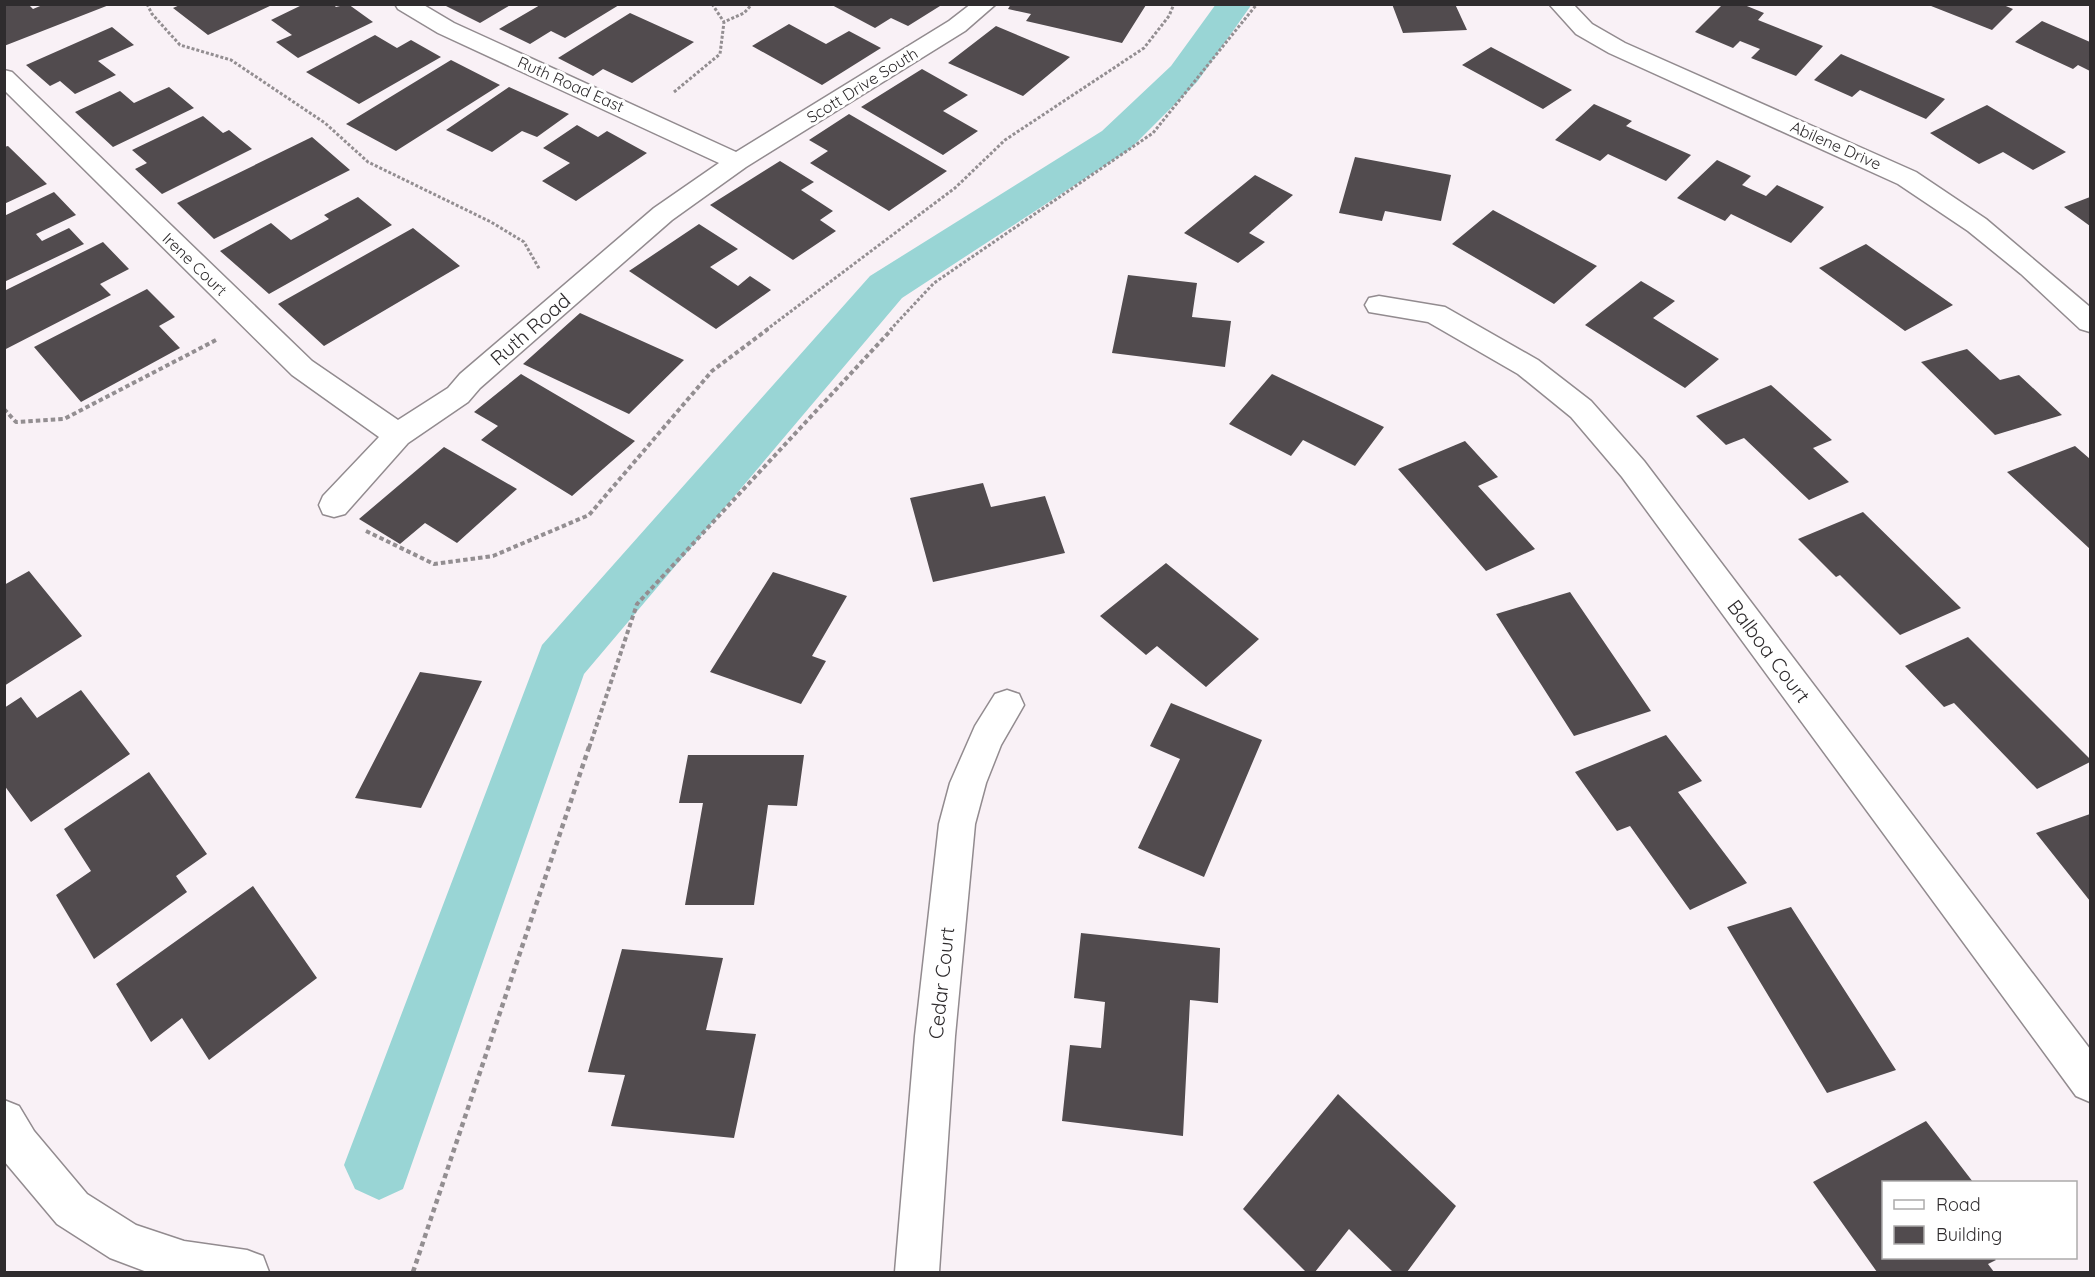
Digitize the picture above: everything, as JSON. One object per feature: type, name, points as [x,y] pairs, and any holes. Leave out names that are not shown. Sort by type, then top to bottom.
[{"type":"street","name":"Ruth Road East","points":[[406,4],[446,28],[644,117],[737,162]]},
{"type":"street","name":"Scott Drive South","points":[[737,162],[957,26],[985,4]]},
{"type":"street","name":"Abilene Drive","points":[[1560,4],[1584,29],[1617,48],[1907,178],[1977,225],[2091,322]]},
{"type":"street","name":"Irene Court","points":[[4,77],[302,368],[398,435]]},
{"type":"street","name":"Ruth Road","points":[[334,505],[398,435],[458,395],[470,381],[663,214],[737,162]]},
{"type":"street","name":"Balboa Court","points":[[1379,305],[1435,314],[1528,367],[1581,409],[1633,469],[2091,1083]]},
{"type":"street","name":"Cedar Court","points":[[917,1272],[935,1036],[957,824],[968,783],[983,747],[1007,705]]},
{"type":"street","points":[[4,1121],[19,1146],[72,1209],[125,1243],[184,1263],[247,1272]]},
{"type":"path","points":[[147,4],[152,14],[180,45],[231,60],[325,123],[368,162],[490,222],[524,242],[559,304]]},
{"type":"path","points":[[644,117],[720,54],[724,22],[712,4]]},
{"type":"path","points":[[724,22],[744,13],[752,4]]},
{"type":"path","points":[[334,505],[362,529],[434,564],[493,556],[589,515],[712,371],[955,188],[1005,140],[1144,48],[1170,16],[1174,4]]},
{"type":"path","points":[[412,1272],[637,604],[934,283],[1153,134],[1257,4]]},
{"type":"path","points":[[4,409],[16,422],[63,419],[254,321]]},
{"type":"building","points":[[4,4],[28,4],[33,9],[45,4],[109,5],[4,46]]},
{"type":"building","points":[[182,4],[274,4],[208,35],[173,8]]},
{"type":"building","points":[[304,4],[333,4],[336,7],[348,4],[373,22],[298,58],[276,42],[292,35],[271,20]]},
{"type":"building","points":[[442,4],[512,4],[480,23]]},
{"type":"building","points":[[830,4],[937,4],[940,6],[908,26],[891,18],[875,28]]},
{"type":"building","points":[[1011,4],[1146,5],[1122,43],[1026,21],[1031,14],[1008,9]]},
{"type":"building","points":[[1392,4],[1455,4],[1467,30],[1403,33]]},
{"type":"building","points":[[1723,4],[1742,4],[1764,13],[1758,20],[1823,46],[1796,76],[1751,58],[1760,49],[1740,41],[1733,48],[1695,32]]},
{"type":"building","points":[[1926,4],[2001,4],[2013,9],[1992,30]]},
{"type":"building","points":[[540,5],[619,5],[565,38],[551,31],[530,44],[499,29]]},
{"type":"building","points":[[630,13],[694,42],[632,83],[603,69],[593,76],[558,58]]},
{"type":"building","points":[[2042,21],[2090,42],[2090,71],[2078,65],[2073,69],[2015,42]]},
{"type":"building","points":[[789,24],[826,44],[849,31],[881,48],[822,85],[752,46]]},
{"type":"building","points":[[996,26],[1070,57],[1023,96],[948,63]]},
{"type":"building","points":[[112,27],[134,45],[98,61],[116,75],[75,94],[60,81],[50,86],[26,65]]},
{"type":"building","points":[[375,35],[397,48],[411,40],[441,57],[359,104],[306,72]]},
{"type":"building","points":[[1491,47],[1572,90],[1543,109],[1462,65]]},
{"type":"building","points":[[1841,54],[1945,99],[1926,119],[1860,90],[1852,97],[1814,80]]},
{"type":"building","points":[[451,60],[500,85],[396,151],[346,124]]},
{"type":"building","points":[[922,69],[968,95],[943,111],[978,131],[943,155],[861,107]]},
{"type":"building","points":[[169,87],[194,108],[113,147],[75,112],[120,91],[134,103]]},
{"type":"building","points":[[509,87],[569,114],[537,137],[522,131],[492,152],[446,130]]},
{"type":"building","points":[[1594,104],[1632,121],[1626,126],[1691,155],[1666,181],[1608,154],[1600,161],[1555,140]]},
{"type":"building","points":[[1987,105],[2066,152],[2033,170],[2003,152],[1979,164],[1930,133]]},
{"type":"building","points":[[849,114],[947,171],[889,211],[810,163],[828,151],[809,140]]},
{"type":"building","points":[[203,116],[223,133],[229,130],[252,149],[162,194],[135,169],[147,163],[132,150]]},
{"type":"building","points":[[577,125],[598,137],[607,131],[647,153],[576,201],[542,181],[570,163],[543,148]]},
{"type":"building","points":[[312,137],[350,170],[214,239],[177,203]]},
{"type":"building","points":[[8,146],[47,184],[4,204],[4,147]]},
{"type":"building","points":[[1355,157],[1451,175],[1441,221],[1385,211],[1382,221],[1339,213]]},
{"type":"building","points":[[1717,160],[1751,176],[1742,185],[1766,196],[1777,185],[1824,207],[1791,243],[1731,214],[1725,221],[1677,198]]},
{"type":"building","points":[[780,161],[814,182],[801,190],[833,211],[820,220],[836,231],[793,260],[710,205]]},
{"type":"building","points":[[1255,175],[1293,195],[1249,233],[1265,242],[1238,263],[1184,233]]},
{"type":"building","points":[[54,192],[76,215],[36,234],[42,241],[69,228],[84,244],[4,282],[4,216]]},
{"type":"building","points":[[358,197],[392,225],[269,294],[220,251],[271,223],[291,240],[329,219],[324,215]]},
{"type":"building","points":[[2090,197],[2090,226],[2064,207]]},
{"type":"building","points":[[1493,210],[1597,266],[1554,304],[1452,244]]},
{"type":"building","points":[[699,224],[738,249],[710,267],[738,286],[750,276],[771,290],[716,329],[629,271]]},
{"type":"building","points":[[413,228],[460,266],[324,346],[278,304]]},
{"type":"building","points":[[103,242],[129,269],[100,284],[111,295],[4,350],[4,291]]},
{"type":"building","points":[[1866,244],[1953,305],[1905,331],[1819,268]]},
{"type":"building","points":[[1128,275],[1197,283],[1192,317],[1231,321],[1225,367],[1112,353]]},
{"type":"building","points":[[1641,281],[1675,301],[1653,318],[1719,359],[1685,388],[1585,325]]},
{"type":"building","points":[[147,289],[175,317],[159,326],[180,348],[81,402],[34,347]]},
{"type":"building","points":[[580,313],[684,360],[629,414],[523,364]]},
{"type":"building","points":[[1967,349],[2000,380],[2019,375],[2062,415],[1995,435],[1921,362]]},
{"type":"building","points":[[521,374],[635,441],[572,496],[481,440],[498,426],[474,412]]},
{"type":"building","points":[[1272,374],[1384,427],[1355,466],[1303,440],[1291,456],[1229,424]]},
{"type":"building","points":[[1771,385],[1832,440],[1813,448],[1849,482],[1809,500],[1744,438],[1726,445],[1696,416]]},
{"type":"building","points":[[1465,441],[1498,477],[1478,486],[1535,549],[1486,571],[1398,469]]},
{"type":"building","points":[[2075,446],[2090,459],[2090,549],[2007,472]]},
{"type":"building","points":[[444,447],[517,489],[457,543],[425,523],[400,544],[359,519]]},
{"type":"building","points":[[983,483],[991,507],[1045,496],[1065,553],[933,582],[910,498]]},
{"type":"building","points":[[1863,512],[1961,608],[1900,635],[1840,575],[1836,577],[1798,539]]},
{"type":"building","points":[[1166,563],[1259,639],[1206,687],[1157,646],[1146,655],[1100,616]]},
{"type":"building","points":[[29,571],[82,636],[4,686],[4,585]]},
{"type":"building","points":[[773,572],[847,596],[812,656],[826,661],[801,704],[710,672]]},
{"type":"building","points":[[1570,592],[1651,711],[1574,736],[1496,614]]},
{"type":"building","points":[[1968,637],[2090,759],[2090,762],[2037,789],[1954,703],[1944,707],[1905,666]]},
{"type":"building","points":[[420,672],[482,681],[421,808],[355,798]]},
{"type":"building","points":[[81,690],[130,754],[31,822],[4,785],[4,708],[21,697],[37,718]]},
{"type":"building","points":[[1171,703],[1262,740],[1204,877],[1138,848],[1180,759],[1150,746]]},
{"type":"building","points":[[1666,735],[1702,781],[1678,792],[1747,883],[1690,910],[1630,826],[1617,831],[1575,772]]},
{"type":"building","points":[[688,755],[804,755],[797,806],[768,805],[754,905],[685,905],[703,803],[679,803]]},
{"type":"building","points":[[149,772],[207,854],[176,876],[187,892],[94,959],[56,895],[91,871],[64,829]]},
{"type":"building","points":[[2090,814],[2090,901],[2036,833]]},
{"type":"building","points":[[253,886],[317,978],[209,1060],[182,1018],[151,1042],[116,984]]},
{"type":"building","points":[[1791,907],[1896,1070],[1827,1093],[1727,927]]},
{"type":"building","points":[[1081,933],[1220,948],[1218,1003],[1190,1000],[1183,1136],[1062,1121],[1070,1045],[1101,1048],[1105,1002],[1074,998]]},
{"type":"building","points":[[622,949],[723,958],[706,1030],[756,1034],[734,1138],[611,1126],[625,1075],[588,1072]]},
{"type":"building","points":[[1338,1094],[1456,1206],[1407,1272],[1393,1272],[1349,1229],[1315,1272],[1306,1272],[1243,1209]]},
{"type":"building","points":[[1926,1121],[1972,1181],[1882,1181],[1882,1259],[1995,1259],[1988,1264],[1994,1272],[1877,1272],[1813,1182]]},
{"type":"waterway","points":[[379,1165],[561,662],[886,287],[1116,140],[1184,74],[1235,4]]}]
